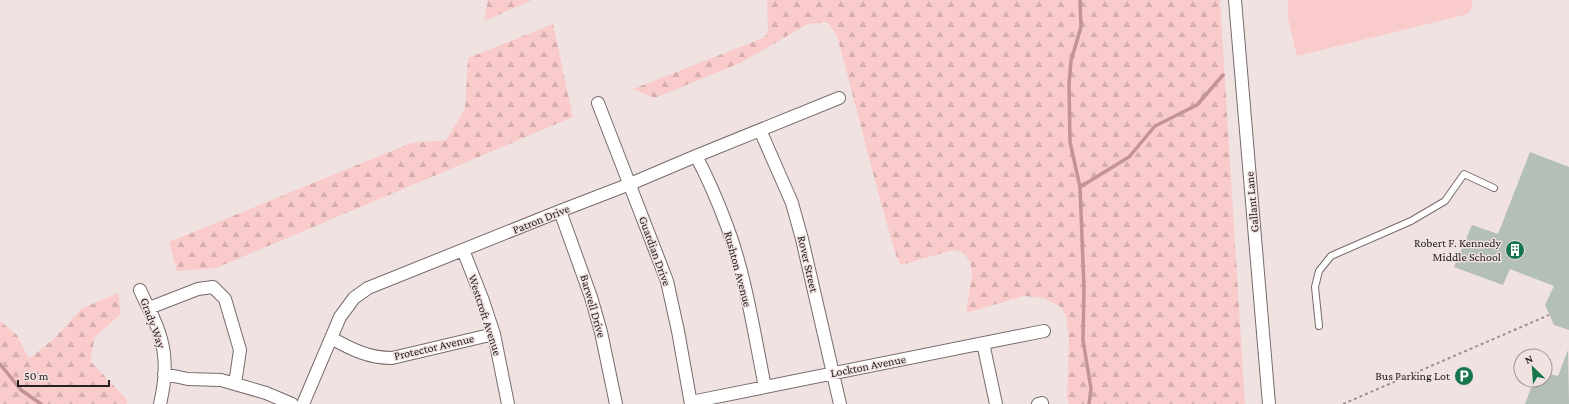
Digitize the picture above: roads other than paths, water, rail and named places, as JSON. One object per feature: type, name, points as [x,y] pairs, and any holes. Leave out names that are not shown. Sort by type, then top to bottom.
[{"type":"street","name":"Gallant Lane","points":[[1235,0],[1269,404]]},
{"type":"street","name":"Patron Drive","points":[[303,404],[340,317],[354,298],[368,288],[630,184],[839,98]]},
{"type":"street","name":"Guardian Drive","points":[[598,103],[667,281],[691,403]]},
{"type":"street","name":"Rover Street","points":[[760,130],[792,203],[802,239],[840,404]]},
{"type":"street","name":"Rushton Avenue","points":[[696,156],[705,173],[727,226],[742,278],[765,387]]},
{"type":"street","name":"Barwell Drive","points":[[560,211],[591,297],[601,332],[616,404]]},
{"type":"street","name":"Westcroft Avenue","points":[[462,250],[482,298],[494,334],[508,404]]},
{"type":"street","points":[[149,308],[198,289],[213,287],[225,299],[240,350],[235,384]]},
{"type":"street","name":"Grady Way","points":[[140,290],[161,338],[164,353],[164,374],[160,404]]},
{"type":"street","name":"Lockton Avenue","points":[[691,403],[1044,330]]},
{"type":"street","name":"Protector Avenue","points":[[331,338],[363,354],[378,358],[392,358],[494,334]]},
{"type":"street","points":[[983,343],[996,404]]},
{"type":"street","points":[[164,374],[188,379],[221,380],[266,393],[292,404]]},
{"type":"lane","points":[[1319,326],[1315,287],[1319,271],[1331,256],[1411,221],[1445,201],[1464,174],[1494,188]]},
{"type":"waterway","points":[[1080,0],[1081,27],[1071,61],[1069,84],[1070,142],[1080,187],[1084,288],[1083,340],[1091,389],[1089,404]]},
{"type":"waterway","points":[[1080,187],[1129,157],[1155,126],[1197,105],[1223,75]]},
{"type":"waterway","points":[[0,364],[21,390],[41,404]]},
{"type":"place","name":"Robert F. Kennedy Middle School","points":[[1515,250]]},
{"type":"place","name":"Bus Parking Lot","points":[[1464,376]]}]
